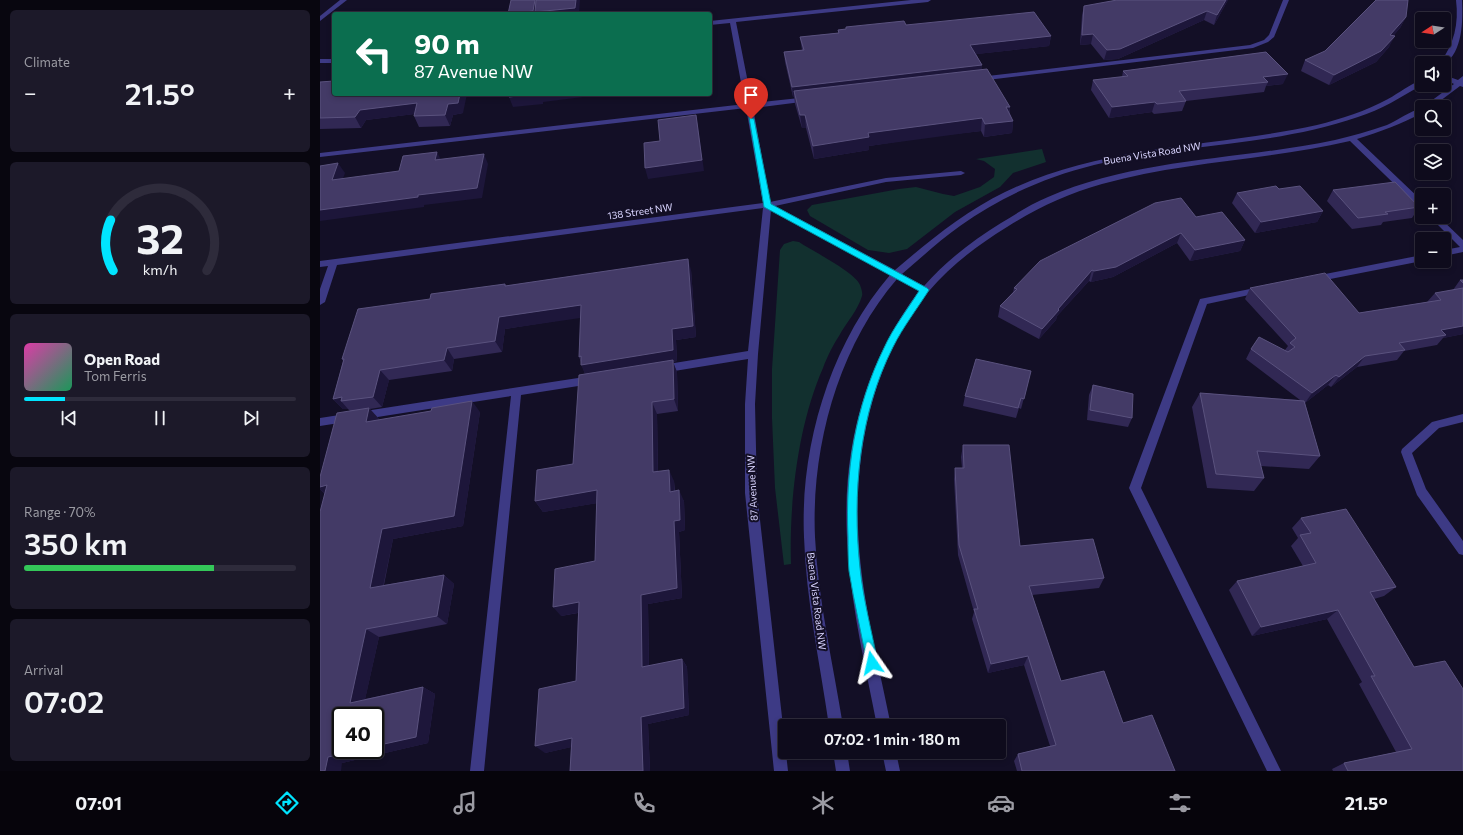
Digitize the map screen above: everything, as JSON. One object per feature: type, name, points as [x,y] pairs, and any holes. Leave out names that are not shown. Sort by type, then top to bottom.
[{"type":"street","points":[[320,19],[344,0]]},
{"type":"street","points":[[712,23],[928,0]]},
{"type":"street","points":[[968,80],[1251,47],[1266,41],[1272,36],[1286,0]]},
{"type":"street","points":[[1449,56],[1458,36],[1461,21],[1459,0]]},
{"type":"street","name":"87 Avenue NW","points":[[733,21],[767,205],[753,354],[750,404],[751,493],[781,771]]},
{"type":"street","points":[[320,61],[332,61]]},
{"type":"street","points":[[1451,79],[1462,82]]},
{"type":"street","points":[[1438,100],[1462,82]]},
{"type":"street","name":"Buena Vista Road NW","points":[[835,719],[812,576],[809,524],[812,477],[818,435],[829,396],[841,362],[857,330],[875,301],[895,275],[969,215],[1005,195],[1059,172],[1107,159],[1137,153],[1272,136],[1325,125],[1372,110],[1415,87]]},
{"type":"street","points":[[320,155],[818,98]]},
{"type":"street","name":"Buena Vista Road NW","points":[[883,719],[854,569],[852,488],[856,451],[863,417],[874,380],[905,317],[924,290],[949,265],[979,240],[1035,206],[1078,189],[1114,178],[1164,168],[1316,146],[1352,138],[1386,127],[1415,113]]},
{"type":"street","points":[[1352,138],[1415,199]]},
{"type":"street","name":"138 Street NW","points":[[320,264],[767,205],[886,180],[961,173]]},
{"type":"street","points":[[767,205],[924,290]]},
{"type":"street","points":[[1441,224],[1463,245]]},
{"type":"street","points":[[1451,252],[1463,249]]},
{"type":"street","points":[[1305,281],[1415,259]]},
{"type":"street","points":[[320,302],[334,262]]},
{"type":"street","points":[[1274,287],[1203,301],[1135,488],[1274,771]]},
{"type":"street","points":[[649,371],[753,354]]},
{"type":"street","points":[[320,422],[602,379]]},
{"type":"street","points":[[477,771],[516,393]]},
{"type":"street","points":[[1463,418],[1436,425],[1406,452],[1421,492],[1463,550]]},
{"type":"street","points":[[841,759],[843,771]]},
{"type":"street","points":[[891,759],[893,771]]},
{"type":"green space","points":[[1042,149],[1046,162],[1013,173],[1000,187],[955,212],[907,249],[889,253],[868,250],[810,216],[807,210],[812,205],[916,187],[954,196],[980,187],[994,177],[995,169],[984,161],[976,159]]},
{"type":"green space","points":[[793,241],[799,242],[850,274],[860,285],[862,295],[858,306],[828,355],[814,390],[807,414],[801,439],[794,490],[791,564],[784,565],[775,488],[772,418],[772,369],[780,250],[784,244]]},
{"type":"building","points":[[511,0],[535,0],[533,11],[508,12]]},
{"type":"building","points":[[536,0],[576,0],[575,8],[535,12]]},
{"type":"building","points":[[1117,0],[1226,0],[1217,15],[1207,11],[1120,49],[1107,50],[1093,34],[1082,35],[1084,6]]},
{"type":"building","points":[[1376,0],[1408,0],[1406,17],[1390,35],[1395,36],[1381,51],[1334,75],[1305,60],[1325,51]]},
{"type":"building","points":[[1034,12],[1051,36],[970,45],[982,65],[792,87],[784,52],[804,50],[800,37],[839,33],[838,30],[846,29],[846,27],[904,21],[906,25]]},
{"type":"building","points":[[1266,52],[1288,74],[1263,77],[1268,82],[1179,91],[1186,101],[1157,104],[1155,102],[1112,107],[1093,80],[1128,76],[1123,71]]},
{"type":"building","points":[[987,69],[1010,107],[1006,107],[1013,121],[985,124],[982,118],[868,133],[869,137],[813,146],[805,115],[800,115],[794,91]]},
{"type":"building","points":[[332,81],[332,96],[460,96],[458,103],[448,104],[445,115],[414,116],[417,103],[360,110],[355,117],[320,118],[320,82]]},
{"type":"building","points":[[696,115],[702,160],[645,168],[644,143],[660,141],[658,120]]},
{"type":"building","points":[[437,152],[435,160],[484,154],[477,188],[418,195],[418,197],[320,210],[320,166],[338,163],[332,180],[399,171],[403,156]]},
{"type":"building","points":[[1395,182],[1415,203],[1415,208],[1385,212],[1388,214],[1358,218],[1333,190]]},
{"type":"building","points":[[1276,186],[1279,189],[1300,186],[1323,211],[1261,222],[1237,193]]},
{"type":"building","points":[[1181,198],[1196,217],[1222,212],[1245,240],[1195,250],[1181,233],[1116,267],[1094,271],[1092,270],[1042,329],[1000,306],[1017,289],[1014,288],[1040,261],[1155,203]]},
{"type":"building","points":[[688,259],[693,326],[672,329],[673,350],[581,365],[581,356],[579,357],[581,305],[499,317],[495,341],[447,348],[444,360],[380,370],[373,397],[341,401],[342,397],[333,399],[344,359],[342,359],[358,309],[430,299],[431,294],[505,284],[505,286]]},
{"type":"building","points":[[1325,273],[1359,313],[1441,300],[1435,293],[1463,288],[1463,326],[1441,330],[1446,335],[1399,343],[1405,350],[1365,356],[1339,377],[1336,375],[1312,393],[1251,349],[1259,337],[1288,352],[1295,347],[1290,343],[1296,338],[1250,288]]},
{"type":"building","points":[[976,359],[1031,371],[1024,399],[1021,398],[1018,408],[965,396]]},
{"type":"building","points":[[673,360],[674,399],[652,402],[653,472],[669,470],[670,492],[679,490],[680,520],[674,521],[677,588],[641,595],[642,667],[682,659],[684,708],[641,717],[643,771],[570,771],[572,738],[535,746],[539,689],[576,681],[579,602],[553,607],[555,569],[595,561],[597,490],[535,501],[537,470],[573,464],[579,375]]},
{"type":"building","points":[[1093,385],[1133,394],[1132,418],[1090,410]]},
{"type":"building","points":[[1200,393],[1304,401],[1320,456],[1257,451],[1264,478],[1216,474]]},
{"type":"building","points":[[472,401],[454,516],[382,529],[370,588],[444,575],[437,616],[366,629],[350,703],[423,687],[416,737],[384,744],[384,707],[332,707],[332,756],[328,757],[325,771],[320,771],[320,512],[327,485],[320,487],[320,477],[337,413],[369,408],[366,422],[431,411],[432,408]]},
{"type":"building","points":[[963,445],[1009,445],[1020,546],[1093,539],[1104,578],[1029,586],[1061,681],[1104,671],[1123,723],[1152,715],[1175,771],[1022,771],[1018,754],[1056,745],[1028,656],[991,664],[974,609],[978,609],[959,545],[955,468],[964,468]]},
{"type":"building","points":[[1346,509],[1396,587],[1370,592],[1414,667],[1445,661],[1463,689],[1463,771],[1348,771],[1344,763],[1412,749],[1371,676],[1375,676],[1338,610],[1261,627],[1237,581],[1316,563],[1300,535],[1311,533],[1301,518]]},
{"type":"route","points":[[751,119],[767,205],[924,290],[905,317],[888,347],[874,380],[863,417],[856,451],[852,488],[854,569],[872,663]]}]
